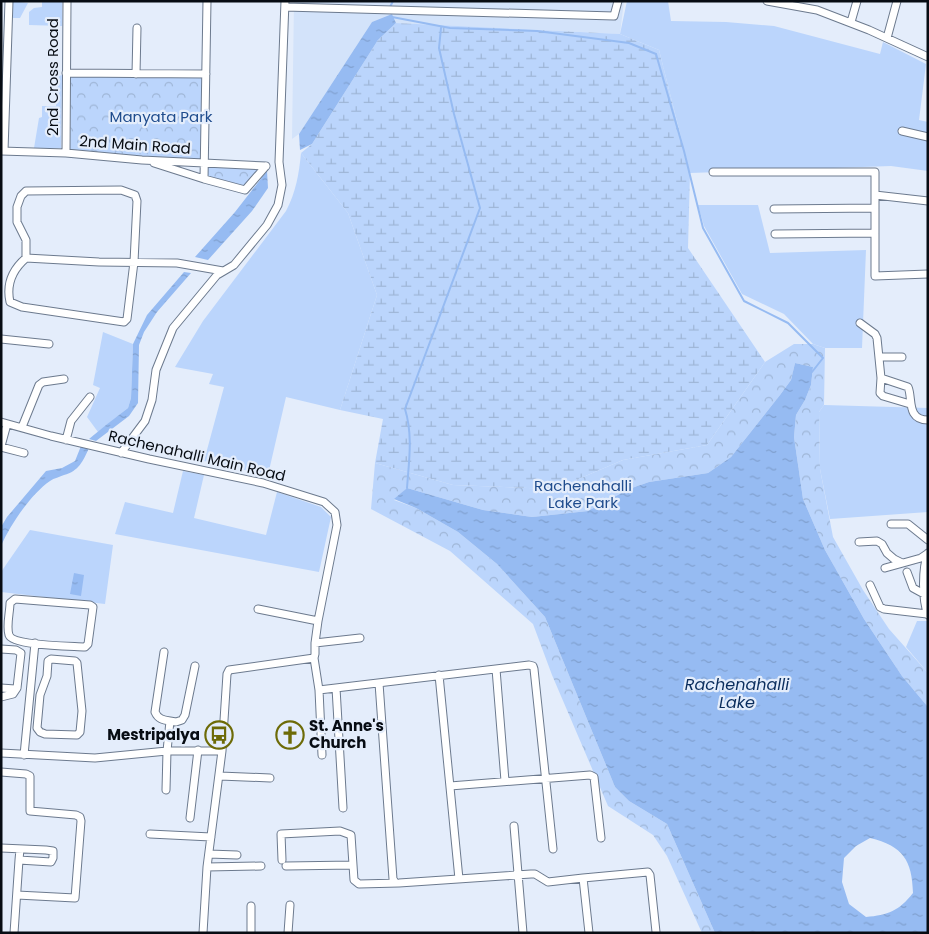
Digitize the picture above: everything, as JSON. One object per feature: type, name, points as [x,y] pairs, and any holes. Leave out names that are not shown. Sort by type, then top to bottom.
[{"type":"street","points":[[3,151],[4,30],[8,1]]},
{"type":"street","name":"2nd Cross Road","points":[[66,153],[67,1]]},
{"type":"street","points":[[142,160],[204,179],[207,1]]},
{"type":"street","points":[[121,453],[144,421],[152,400],[156,370],[173,328],[217,274],[234,265],[267,225],[278,205],[282,185],[280,171],[285,4],[376,9],[614,16],[618,1]]},
{"type":"street","points":[[767,1],[787,3],[817,10],[851,22],[928,56]]},
{"type":"street","points":[[817,10],[819,1]]},
{"type":"street","points":[[851,22],[857,1]]},
{"type":"street","points":[[887,38],[897,1]]},
{"type":"street","points":[[136,74],[137,28]]},
{"type":"street","points":[[66,74],[206,74]]},
{"type":"street","points":[[902,131],[928,137]]},
{"type":"street","name":"2nd Main Road","points":[[3,151],[66,153],[142,160],[266,166],[245,190],[204,179]]},
{"type":"street","points":[[714,172],[875,172],[875,276],[928,274]]},
{"type":"street","points":[[26,258],[26,240],[16,222],[17,207],[21,196],[26,191],[121,190],[136,196],[137,201],[134,262],[127,319],[124,322],[22,307],[10,302],[9,284],[12,273],[26,258],[134,262],[177,263],[223,271]]},
{"type":"street","points":[[875,195],[928,201]]},
{"type":"street","points":[[774,209],[875,208]]},
{"type":"street","points":[[775,234],[874,233]]},
{"type":"street","points":[[860,323],[878,338],[881,378],[880,393],[883,396],[910,404]]},
{"type":"street","points":[[1,339],[49,344]]},
{"type":"street","points":[[879,357],[902,357]]},
{"type":"street","points":[[881,378],[908,387],[910,390],[910,404],[918,416],[923,420],[928,420]]},
{"type":"street","points":[[22,427],[39,385],[43,382],[64,379]]},
{"type":"street","points":[[66,440],[71,421],[90,397]]},
{"type":"street","points":[[4,423],[1,446],[24,453]]},
{"type":"street","name":"Rachenahalli Main Road","points":[[4,423],[121,453],[263,483],[324,502],[335,512],[337,525],[318,621],[314,658],[319,690],[322,755]]},
{"type":"street","points":[[891,524],[908,524],[928,540]]},
{"type":"street","points":[[859,542],[877,541],[882,544],[886,553],[902,563]]},
{"type":"street","points":[[885,568],[921,558],[927,553]]},
{"type":"street","points":[[870,585],[880,607],[927,614],[924,594],[924,565],[927,553]]},
{"type":"street","points":[[907,572],[913,588],[924,594]]},
{"type":"street","points":[[19,598],[86,604],[93,607],[90,640],[85,647],[35,644],[20,642],[10,637],[11,600],[19,598]]},
{"type":"street","points":[[258,609],[318,621]]},
{"type":"street","points":[[315,643],[360,638]]},
{"type":"street","points":[[24,755],[35,644]]},
{"type":"street","points":[[1,647],[16,650],[21,656],[33,660]]},
{"type":"street","points":[[164,652],[155,712],[161,719],[176,722],[182,720],[185,714],[195,666]]},
{"type":"street","points":[[1,697],[13,694],[17,688],[21,656]]},
{"type":"street","points":[[203,933],[207,867],[220,776],[227,674],[229,670],[314,658]]},
{"type":"street","points":[[49,660],[76,661],[82,711],[79,734],[74,736],[45,734],[38,730],[40,694],[47,676],[49,660]]},
{"type":"street","points":[[319,690],[496,668],[532,666],[534,669],[552,849]]},
{"type":"street","points":[[496,668],[505,781]]},
{"type":"street","points":[[439,675],[459,879]]},
{"type":"street","points":[[379,683],[394,882]]},
{"type":"street","points":[[1,688],[14,690],[17,688]]},
{"type":"street","points":[[336,688],[343,808]]},
{"type":"street","points":[[30,694],[40,694]]},
{"type":"street","points":[[166,790],[170,721]]},
{"type":"street","points":[[1,753],[95,758],[198,750],[222,751]]},
{"type":"street","points":[[190,818],[198,750]]},
{"type":"street","points":[[1,772],[30,776],[30,811],[76,815],[81,820],[75,898],[17,895]]},
{"type":"street","points":[[450,786],[590,775],[594,778],[601,838]]},
{"type":"street","points":[[220,776],[270,778]]},
{"type":"street","points":[[514,826],[523,933]]},
{"type":"street","points":[[353,866],[284,863],[281,836],[283,833],[340,832],[351,835],[355,882],[359,884],[535,874],[548,882],[648,872],[650,875],[656,932]]},
{"type":"street","points":[[150,834],[211,837]]},
{"type":"street","points":[[1,848],[53,851],[54,858],[51,862],[19,860]]},
{"type":"street","points":[[14,933],[20,849]]},
{"type":"street","points":[[209,854],[237,854]]},
{"type":"street","points":[[207,867],[261,866]]},
{"type":"street","points":[[583,878],[589,933]]},
{"type":"street","points":[[288,933],[290,905]]},
{"type":"street","points":[[251,906],[251,933]]},
{"type":"shaded area","points":[[294,1],[624,1],[620,34],[396,23],[392,14],[372,22],[299,134],[292,139]]},
{"type":"green space","points":[[13,1],[28,3],[20,18],[13,18]]},
{"type":"green space","points":[[42,1],[62,1],[62,26],[29,25],[29,12],[34,8],[42,7]]},
{"type":"green space","points":[[627,1],[668,1],[671,21],[726,22],[774,26],[880,54],[883,42],[926,64],[919,120],[928,122],[928,171],[891,166],[690,173],[659,50],[620,34]]},
{"type":"green space","points":[[396,23],[620,34],[659,50],[690,173],[688,248],[765,362],[707,445],[623,460],[555,489],[453,485],[375,463],[383,419],[340,410],[377,295],[348,213],[301,153],[312,144],[378,40]]},
{"type":"green space","points":[[62,75],[61,148],[34,148],[39,118],[42,117],[42,106],[56,106],[56,77]]},
{"type":"green space","name":"Manyata Park","points":[[71,76],[203,76],[202,161],[70,150]]},
{"type":"green space","points":[[301,153],[348,213],[377,295],[340,410],[286,397],[268,475],[204,461],[224,387],[209,384],[213,374],[175,367],[203,321],[286,211],[296,183]]},
{"type":"green space","points":[[207,166],[259,169],[243,186],[207,176]]},
{"type":"green space","points":[[698,205],[758,205],[770,253],[866,250],[862,348],[825,348],[813,344],[784,314],[742,294],[704,226]]},
{"type":"green space","points":[[103,332],[133,344],[131,398],[128,408],[98,432],[87,417],[100,388],[93,385]]},
{"type":"green space","name":"Rachenahalli Lake Park","points":[[794,344],[813,344],[825,348],[824,405],[819,412],[820,469],[833,537],[863,590],[889,629],[928,673],[928,707],[902,676],[864,619],[825,550],[803,499],[794,437],[796,415],[811,385],[813,367],[795,363],[791,380],[731,457],[708,473],[649,482],[629,489],[588,511],[532,517],[483,510],[407,488],[394,500],[416,508],[458,532],[497,564],[545,617],[615,787],[629,801],[667,824],[715,933],[702,933],[667,856],[653,835],[608,806],[552,675],[533,624],[450,551],[371,509],[375,463],[453,485],[555,489],[623,460],[707,445],[765,362]]},
{"type":"green space","points":[[824,405],[928,408],[928,512],[830,519],[820,469],[819,412]]},
{"type":"green space","points":[[183,471],[204,475],[194,518],[266,535],[277,492],[321,507],[331,517],[319,572],[115,534],[125,502],[173,513]]},
{"type":"green space","points":[[30,530],[113,545],[105,604],[1,592],[1,572]]},
{"type":"green space","points":[[917,621],[928,621],[928,673],[906,647]]},
{"type":"water","points":[[392,14],[396,23],[378,40],[312,144],[300,150],[299,134],[372,22]]},
{"type":"water","points":[[267,171],[268,188],[252,211],[208,260],[195,257],[235,212]]},
{"type":"water","points":[[184,272],[191,273],[157,312],[144,332],[139,345],[138,403],[129,416],[96,441],[89,439],[128,408],[131,398],[133,344],[147,315]]},
{"type":"water","name":"Rachenahalli Lake","points":[[795,363],[813,367],[811,385],[796,415],[794,437],[803,499],[825,550],[864,619],[902,676],[928,707],[928,933],[715,933],[667,824],[629,801],[615,787],[545,617],[497,564],[458,532],[416,508],[394,499],[407,488],[483,510],[532,517],[588,511],[629,489],[649,482],[708,473],[731,457],[791,380]],"holes":[[[870,838],[891,845],[904,856],[908,863],[913,893],[893,911],[866,917],[849,904],[842,882],[844,858],[856,846]]]},
{"type":"water","points":[[81,446],[89,448],[80,465],[73,471],[52,480],[36,494],[15,520],[1,546],[1,527],[7,517],[46,471],[62,468],[75,461]]},
{"type":"water","points":[[74,573],[84,575],[81,596],[70,594]]},
{"type":"waterway","points":[[390,7],[393,1]]},
{"type":"waterway","points":[[392,17],[450,28],[537,31],[629,43],[656,54],[684,151],[703,228],[744,301],[788,323],[823,358],[812,372]]},
{"type":"waterway","points":[[407,488],[410,438],[405,409],[480,208],[454,114],[439,48],[441,28]]},
{"type":"place","name":"Mestripalya","points":[[219,735]]},
{"type":"place","name":"St. Anne's Church","points":[[290,735]]}]
